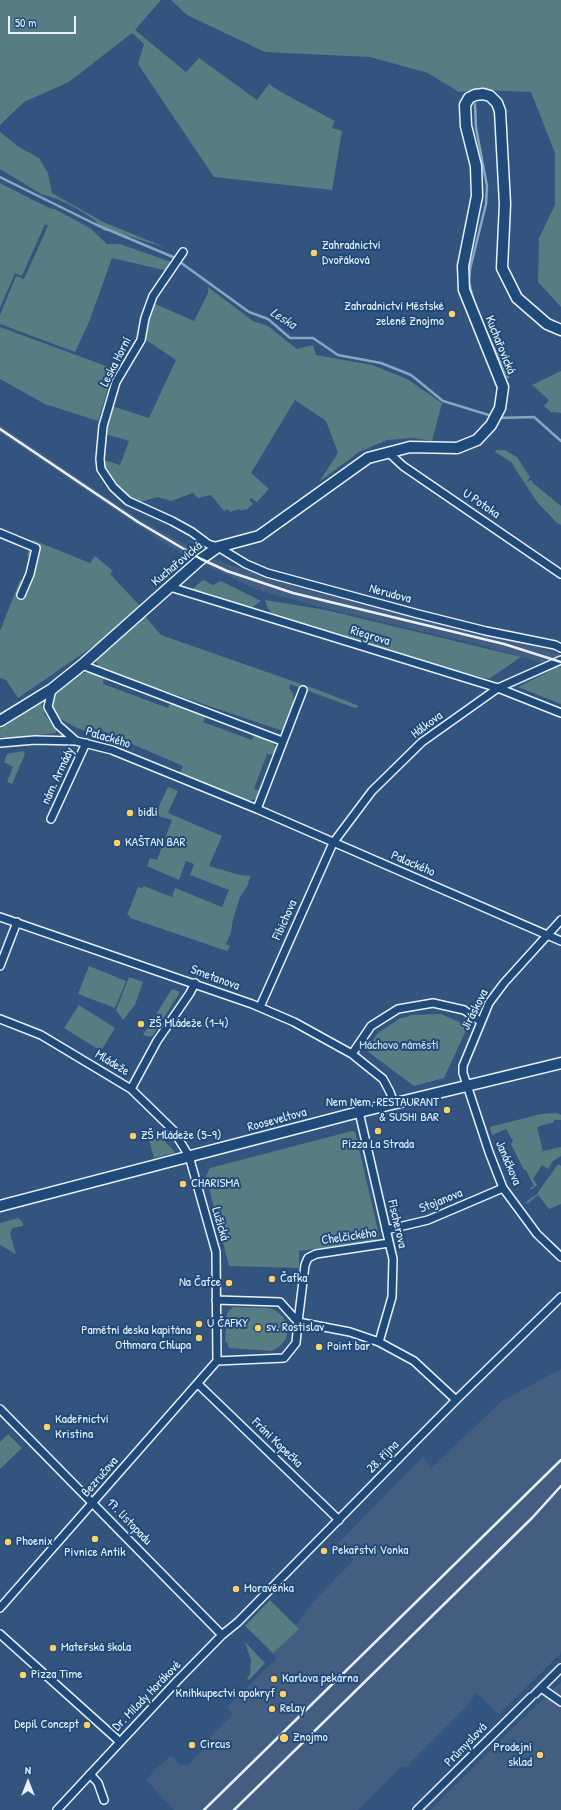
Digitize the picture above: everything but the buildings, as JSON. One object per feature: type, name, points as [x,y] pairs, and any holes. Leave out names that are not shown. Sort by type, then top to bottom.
[{"type":"street","name":"Kuchařovická","points":[[0,721],[52,689],[82,665],[201,559],[218,547],[259,536],[368,458],[410,447],[457,448],[477,440],[491,425],[500,408],[503,387],[464,290],[464,266],[477,196],[476,166],[466,126],[465,105],[469,98],[475,95],[483,94],[490,96],[498,102],[500,111],[505,204],[502,268],[517,298],[547,324],[561,330]]},
{"type":"street","name":"Leska Horní","points":[[180,257],[153,296],[145,318],[141,340],[116,382],[103,426],[100,459],[106,478],[128,501],[172,521],[192,532],[208,544],[218,547]]},
{"type":"street","name":"U Potoka","points":[[388,452],[404,466],[561,574]]},
{"type":"street","points":[[0,534],[36,548],[30,574],[21,595]]},
{"type":"street","name":"Nerudova","points":[[218,547],[246,564],[274,576],[418,614],[486,631],[555,645],[561,648]]},
{"type":"street","name":"Riegrova","points":[[170,587],[498,688],[561,713]]},
{"type":"street","name":"Hálkova","points":[[333,843],[372,791],[422,742],[498,688],[561,660]]},
{"type":"street","points":[[82,665],[282,741]]},
{"type":"street","name":"Palackého","points":[[52,689],[48,707],[58,725],[76,741],[86,742],[112,750],[257,809],[561,941]]},
{"type":"street","points":[[257,809],[303,690]]},
{"type":"street","name":"nám. Armády","points":[[0,743],[35,740],[76,741]]},
{"type":"street","name":"nám. Armády","points":[[51,820],[86,742]]},
{"type":"street","name":"Fibichova","points":[[260,1007],[333,843]]},
{"type":"street","name":"Smetanova","points":[[0,917],[195,983],[260,1007],[312,1031],[352,1054],[383,1079],[394,1104]]},
{"type":"street","name":"Jiráskova","points":[[468,1086],[463,1066],[489,1004],[504,983],[561,920]]},
{"type":"street","points":[[0,966],[17,922]]},
{"type":"street","points":[[131,1089],[157,1041],[190,993],[195,983]]},
{"type":"street","points":[[352,1054],[371,1026],[398,1009],[433,1004],[464,1010],[481,1022]]},
{"type":"street","name":"Mládeže","points":[[0,1019],[41,1035],[131,1089],[173,1130],[189,1156]]},
{"type":"street","name":"Rooseveltova","points":[[0,1206],[359,1112],[561,1063]]},
{"type":"street","name":"Janáčkova","points":[[468,1086],[489,1152],[503,1188],[537,1234],[561,1257]]},
{"type":"street","name":"Fischerova","points":[[359,1112],[393,1259],[392,1297],[379,1342]]},
{"type":"street","name":"Lužická","points":[[189,1156],[216,1252],[217,1361]]},
{"type":"street","name":"Stojanova","points":[[386,1230],[428,1220],[503,1188]]},
{"type":"street","name":"Chelčického","points":[[298,1322],[304,1265],[308,1258],[316,1254],[389,1243]]},
{"type":"street","name":"28. října","points":[[222,1635],[238,1622],[456,1400],[561,1297]]},
{"type":"street","points":[[216,1300],[280,1302],[298,1322],[350,1332],[379,1342],[414,1362],[456,1400]]},
{"type":"street","points":[[217,1361],[284,1358],[296,1343],[298,1322]]},
{"type":"street","name":"Bezručova","points":[[0,1608],[217,1361]]},
{"type":"street","name":"Fráni Kopečka","points":[[198,1384],[339,1520]]},
{"type":"street","name":"17. listopadu","points":[[0,1409],[94,1502],[222,1635]]},
{"type":"street","points":[[0,1634],[120,1742]]},
{"type":"street","name":"Dr. Milady Horákové","points":[[57,1810],[222,1635]]},
{"type":"street","name":"Průmyslová","points":[[417,1810],[561,1668]]},
{"type":"street","points":[[541,1688],[561,1702]]},
{"type":"street","points":[[90,1774],[98,1783],[104,1800]]},
{"type":"shaded area","points":[[0,425],[140,520],[213,559],[295,587],[539,647],[561,655],[561,668],[480,645],[320,607],[258,590],[192,559],[164,543],[0,433]]},
{"type":"shaded area","points":[[561,1369],[561,1653],[499,1714],[476,1693],[468,1705],[405,1768],[402,1766],[358,1810],[174,1810],[146,1780],[159,1765],[160,1766],[171,1755],[181,1765],[187,1765],[203,1750],[202,1745],[233,1714],[227,1707],[277,1658],[268,1651],[296,1626],[311,1604],[354,1560],[338,1543],[423,1457],[431,1468],[502,1401]]},
{"type":"shaded area","points":[[561,1682],[561,1810],[431,1810],[519,1722]]},
{"type":"green space","points":[[0,0],[161,0],[135,30],[186,72],[199,58],[257,100],[269,84],[335,121],[332,128],[342,131],[332,190],[214,177],[138,64],[144,44],[132,33],[69,82],[24,102],[0,125]]},
{"type":"green space","points":[[171,0],[561,0],[561,307],[538,282],[539,238],[555,205],[555,153],[531,92],[481,90],[459,92],[428,73],[370,57],[265,52],[187,15]]},
{"type":"green space","points":[[0,132],[19,147],[39,158],[48,173],[52,193],[103,222],[167,248],[111,231],[104,231],[99,227],[96,221],[76,208],[57,199],[41,194],[0,169]]},
{"type":"green space","points":[[0,183],[52,209],[55,209],[90,228],[107,244],[120,244],[174,263],[168,271],[112,258],[89,322],[75,352],[0,324],[0,315],[16,276],[24,279],[48,226],[45,224],[22,276],[15,273],[0,308]]},
{"type":"green space","points":[[208,287],[253,321],[268,326],[297,349],[313,345],[316,355],[372,365],[407,379],[442,403],[432,441],[413,438],[387,440],[359,452],[319,482],[338,453],[326,421],[295,400],[251,473],[269,489],[257,502],[251,498],[249,500],[253,504],[246,510],[241,511],[240,509],[230,512],[228,509],[224,511],[211,495],[198,498],[193,493],[171,501],[158,497],[140,502],[112,487],[101,459],[120,465],[129,441],[106,434],[112,406],[149,418],[176,360],[143,338],[153,303],[194,321],[208,293]]},
{"type":"green space","points":[[0,327],[114,369],[98,421],[45,404],[0,379]]},
{"type":"green space","points":[[561,371],[561,413],[552,413],[544,406],[549,400],[532,385]]},
{"type":"green space","points":[[496,450],[505,450],[517,457],[530,477],[526,483],[531,480],[561,506],[561,525],[557,523],[537,502],[511,462],[495,452]]},
{"type":"green space","points":[[33,540],[90,563],[95,556],[113,571],[110,574],[140,606],[101,641],[18,698],[6,680],[0,678],[0,631],[20,580],[23,581],[32,558],[27,555]]},
{"type":"green space","points":[[203,580],[213,585],[221,581],[261,601],[250,609],[191,590]]},
{"type":"green space","points":[[265,600],[326,610],[521,657],[489,679],[443,667],[274,616],[268,609]]},
{"type":"green space","points":[[144,615],[161,635],[321,691],[359,706],[355,708],[290,684],[289,688],[293,693],[294,703],[283,731],[100,669],[96,662],[98,656]]},
{"type":"green space","points":[[558,667],[561,668],[561,704],[518,687]]},
{"type":"green space","points":[[89,672],[104,676],[103,684],[168,708],[171,702],[206,715],[203,722],[252,740],[254,735],[256,735],[272,741],[276,749],[275,755],[267,754],[254,789],[259,791],[257,799],[246,801],[180,773],[183,766],[100,730],[97,736],[73,726],[57,717],[53,710],[52,701],[54,694],[78,674]]},
{"type":"green space","points":[[41,703],[45,715],[56,730],[56,733],[10,738],[0,737],[0,729]]},
{"type":"green space","points":[[23,751],[25,754],[12,784],[7,782],[13,767],[4,762],[7,754]]},
{"type":"green space","points":[[168,787],[178,791],[168,813],[222,836],[209,866],[240,875],[251,876],[248,882],[249,883],[240,897],[233,919],[231,932],[226,944],[230,946],[227,951],[130,918],[130,916],[127,915],[138,887],[142,888],[144,886],[172,897],[175,888],[222,907],[229,890],[190,875],[194,864],[186,861],[179,880],[147,866],[150,858],[157,860],[172,820],[155,815]]},
{"type":"green space","points":[[89,966],[126,981],[115,1008],[78,994]]},
{"type":"green space","points":[[129,977],[143,982],[135,1005],[123,1020],[116,1010]]},
{"type":"green space","points":[[172,989],[180,992],[153,1035],[150,1037],[143,1035]]},
{"type":"green space","points":[[79,1005],[115,1028],[101,1051],[64,1028]]},
{"type":"green space","name":"Máchovo náměstí","points":[[441,1014],[468,1026],[444,1078],[414,1086],[367,1051],[367,1048],[378,1033],[399,1019],[412,1015]]},
{"type":"green space","points":[[557,1113],[561,1115],[561,1120],[554,1120],[554,1122],[537,1127],[543,1151],[561,1147],[561,1156],[553,1161],[548,1169],[542,1165],[533,1179],[537,1185],[531,1190],[530,1188],[534,1186],[511,1144],[513,1141],[506,1129],[492,1135],[490,1127],[541,1114]]},
{"type":"green space","points":[[152,1127],[174,1151],[174,1153],[154,1158],[147,1132]]},
{"type":"green space","points":[[352,1131],[355,1132],[379,1236],[374,1241],[299,1251],[299,1268],[229,1266],[206,1176],[210,1168]]},
{"type":"green space","points":[[558,1164],[561,1166],[561,1204],[549,1209],[538,1195],[527,1204],[526,1202],[537,1194]]},
{"type":"green space","points":[[18,1218],[22,1221],[23,1226],[12,1228],[10,1234],[16,1254],[0,1245],[0,1223]]},
{"type":"green space","points":[[233,1307],[267,1308],[275,1310],[286,1321],[288,1328],[286,1339],[280,1346],[272,1351],[229,1348],[227,1342],[225,1342],[227,1313]]},
{"type":"green space","points":[[8,1434],[22,1448],[0,1469],[0,1442]]},
{"type":"green space","points":[[270,1600],[299,1629],[273,1653],[245,1626]]},
{"type":"green space","points":[[245,1642],[265,1663],[249,1680],[247,1679],[250,1674],[251,1660]]},
{"type":"waterway","points":[[474,303],[469,282],[470,269],[486,204],[487,186],[476,128],[475,104]]},
{"type":"waterway","name":"Leska","points":[[0,177],[97,225],[173,257],[249,312],[268,319],[290,338],[313,338],[338,355],[381,363],[411,375],[443,401],[492,416]]},
{"type":"waterway","points":[[481,321],[508,377]]},
{"type":"waterway","name":"Leska","points":[[497,418],[534,417],[561,441]]},
{"type":"railway","points":[[0,429],[138,522],[201,559],[227,571],[293,593],[504,644],[561,662]]},
{"type":"railway","points":[[204,1810],[561,1460]]},
{"type":"railway","points":[[234,1810],[532,1518],[561,1486]]},
{"type":"place","name":"Zahradnictví Dvořáková","points":[[314,253]]},
{"type":"place","name":"Zahradnictví Městské zeleně Znojmo","points":[[452,314]]},
{"type":"place","name":"bidli","points":[[130,813]]},
{"type":"place","name":"KAŠTAN BAR","points":[[117,843]]},
{"type":"place","name":"ZŠ Mládeže (1-4)","points":[[141,1024]]},
{"type":"place","name":"Nem Nem, RESTAURANT & SUSHI BAR","points":[[447,1110]]},
{"type":"place","name":"Pizza La Strada","points":[[378,1131]]},
{"type":"place","name":"ZŠ Mládeže (5-9)","points":[[133,1136]]},
{"type":"place","name":"CHARISMA","points":[[183,1184]]},
{"type":"place","name":"Čafka","points":[[272,1279]]},
{"type":"place","name":"Na Čafce","points":[[229,1283]]},
{"type":"place","name":"U ČAFKY","points":[[199,1324]]},
{"type":"place","name":"sv. Rostislav","points":[[258,1328]]},
{"type":"place","name":"Pamětní deska kapitána Othmara Chlupa","points":[[199,1338]]},
{"type":"place","name":"Point bar","points":[[319,1347]]},
{"type":"place","name":"Kadeřnictví Kristina","points":[[47,1427]]},
{"type":"place","name":"Pivnice Antik","points":[[95,1539]]},
{"type":"place","name":"Phoenix","points":[[8,1542]]},
{"type":"place","name":"Pekařství Vonka","points":[[324,1551]]},
{"type":"place","name":"Moravěnka","points":[[236,1589]]},
{"type":"place","name":"Mateřská škola","points":[[53,1648]]},
{"type":"place","name":"Pizza Time","points":[[23,1675]]},
{"type":"place","name":"Karlova pekárna","points":[[274,1679]]},
{"type":"place","name":"Knihkupectvi apokryf","points":[[283,1694]]},
{"type":"place","name":"Relay","points":[[272,1709]]},
{"type":"place","name":"Depil Concept","points":[[87,1725]]},
{"type":"place","name":"Znojmo","points":[[284,1738]]},
{"type":"place","name":"Circus","points":[[192,1745]]},
{"type":"place","name":"Prodejní sklad","points":[[540,1755]]}]
